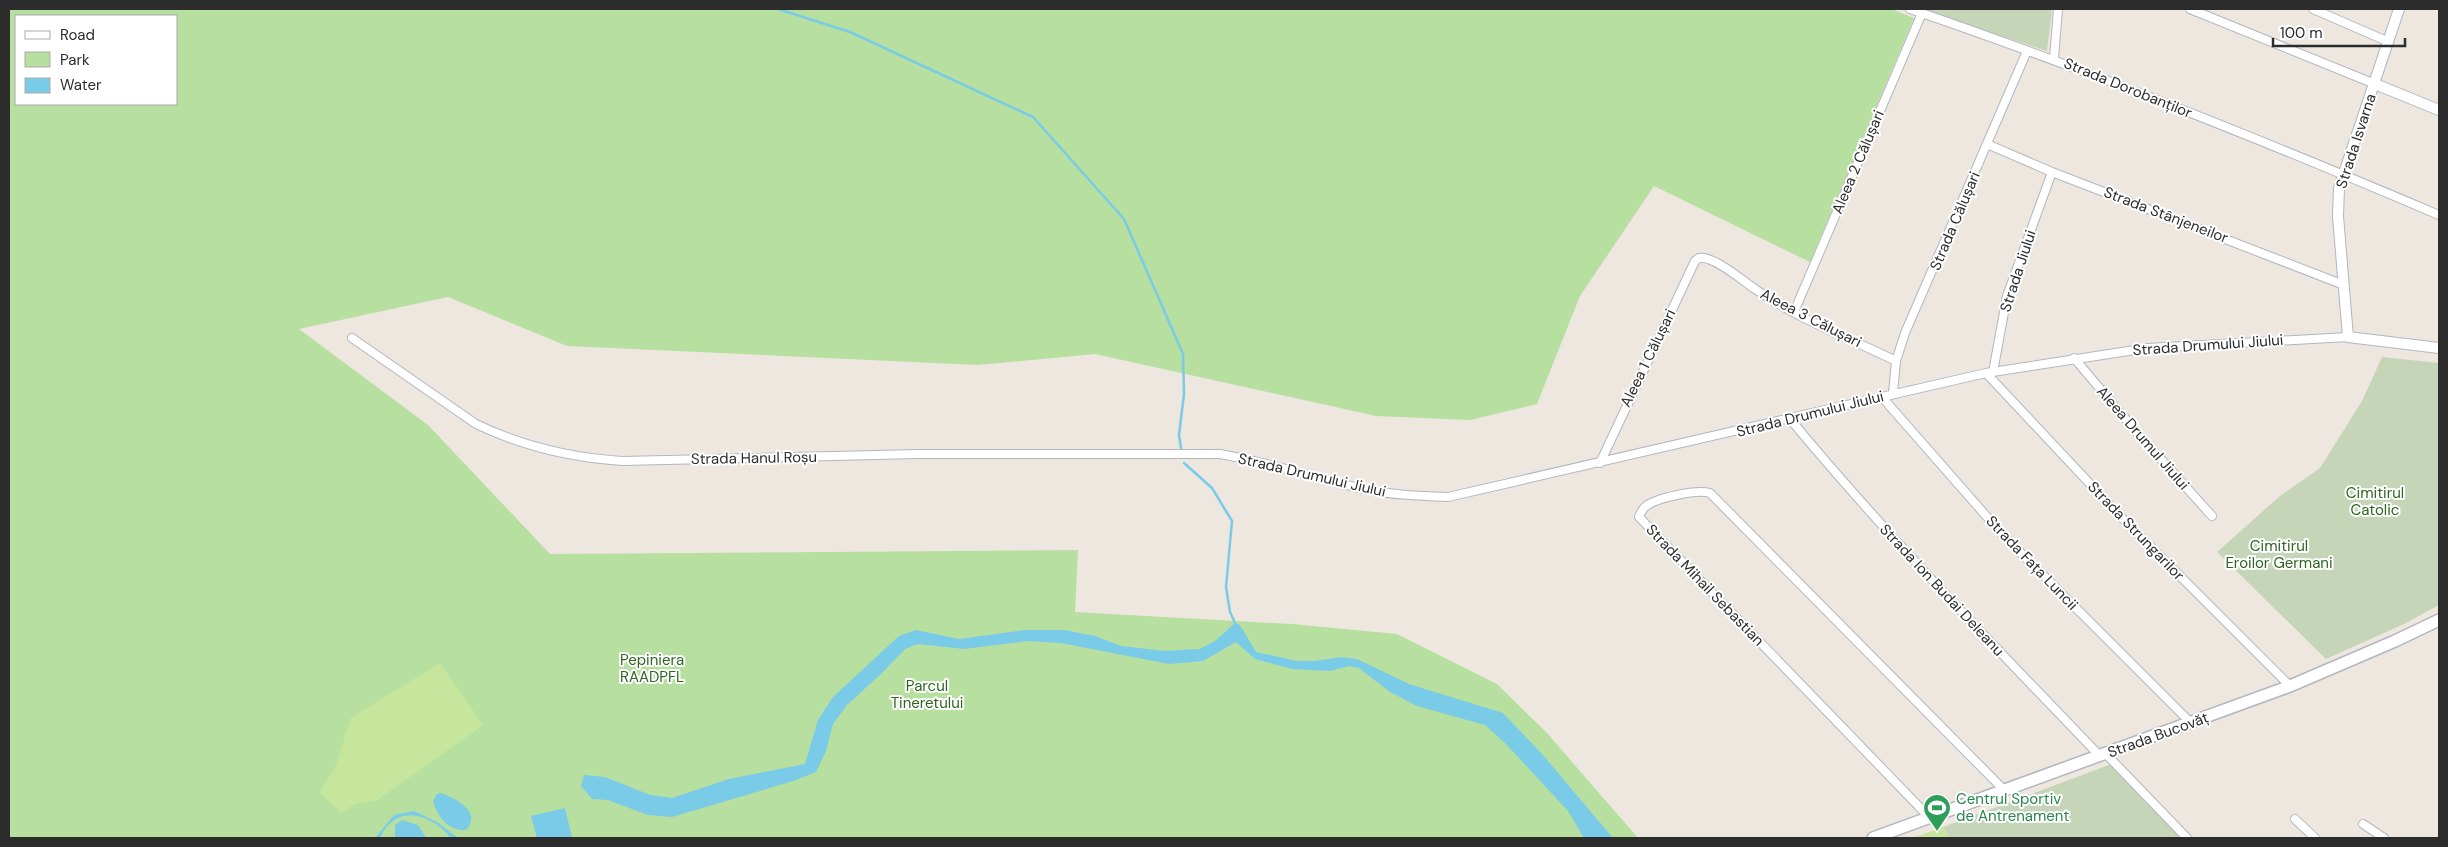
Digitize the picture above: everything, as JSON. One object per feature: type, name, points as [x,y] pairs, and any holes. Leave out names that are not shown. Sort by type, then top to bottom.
[{"type":"main road","name":"Strada Bucovăț","points":[[1873,838],[2290,686],[2439,620]]},
{"type":"street","name":"Strada Dorobanților","points":[[1910,9],[2027,51],[2054,58],[2344,174],[2439,215]]},
{"type":"street","points":[[2054,58],[2058,9]]},
{"type":"street","points":[[2190,9],[2439,110]]},
{"type":"street","points":[[2313,9],[2389,42]]},
{"type":"street","name":"Strada Isvarna","points":[[2348,337],[2338,216],[2339,188],[2399,9]]},
{"type":"street","name":"Aleea 2 Călușari","points":[[1794,312],[1922,13]]},
{"type":"street","name":"Strada Călușari","points":[[1893,393],[1896,361],[1905,334],[2027,51]]},
{"type":"street","name":"Strada Stânjeneilor","points":[[1987,144],[2052,172],[2344,285]]},
{"type":"street","name":"Strada Jiului","points":[[1990,373],[2007,296],[2052,172]]},
{"type":"street","name":"Aleea 3 Călușari","points":[[1702,257],[1710,258],[1758,291],[1794,312],[1896,361]]},
{"type":"street","name":"Aleea 1 Călușari","points":[[1600,463],[1695,261],[1702,257]]},
{"type":"street","name":"Strada Drumului Jiului","points":[[1188,455],[1220,454],[1254,460],[1372,491],[1448,497],[1790,419],[1893,393],[2074,358],[2148,348],[2348,337],[2439,348]]},
{"type":"street","name":"Strada Hanul Roșu","points":[[352,338],[476,424],[494,433],[549,451],[586,459],[623,461],[917,454],[1188,455]]},
{"type":"street","name":"Aleea Drumul Jiului","points":[[2074,358],[2140,436],[2212,516]]},
{"type":"street","name":"Strada Strungarilor","points":[[1990,373],[2123,519],[2290,686]]},
{"type":"street","name":"Strada Fața Luncii","points":[[1881,396],[2002,534],[2191,723]]},
{"type":"street","name":"Strada Ion Budai Deleanu","points":[[1790,419],[1848,489],[1920,570],[2188,838]]},
{"type":"street","name":"Strada Mihail Sebastian","points":[[1929,817],[1639,517],[1645,506],[1683,493],[1700,490],[1710,493],[2004,790]]},
{"type":"street","points":[[2295,819],[2315,838]]},
{"type":"street","points":[[2362,824],[2384,838]]},
{"type":"green space","points":[[9,9],[1891,9],[1914,18],[1810,262],[1654,186],[1580,296],[1537,404],[1470,420],[1376,416],[1095,354],[978,365],[567,346],[448,297],[299,329],[428,425],[550,554],[1078,550],[1075,612],[1292,624],[1397,634],[1497,684],[1547,733],[1638,838],[9,838]]},
{"type":"green space","points":[[1921,9],[2052,9],[2047,51]]},
{"type":"green space","name":"Cimitirul Catolic","points":[[2382,357],[2439,363],[2439,605],[2404,624],[2326,659],[2217,552],[2280,496],[2320,468],[2362,401]]},
{"type":"green space","points":[[440,663],[483,725],[376,801],[355,804],[341,813],[319,792],[335,768],[351,718]]},
{"type":"green space","points":[[2114,763],[2186,838],[1950,838],[1943,827]]},
{"type":"green space","name":"Centrul Sportiv de Antrenament","points":[[1943,827],[1950,838],[1912,838]]},
{"type":"water","points":[[1235,623],[1240,625],[1256,652],[1297,661],[1315,661],[1341,657],[1357,659],[1409,684],[1503,713],[1542,754],[1613,838],[1584,838],[1568,811],[1506,744],[1485,725],[1417,706],[1390,692],[1359,668],[1349,666],[1330,671],[1292,669],[1255,659],[1236,642],[1203,661],[1169,664],[1061,643],[1028,641],[964,649],[918,644],[905,649],[847,705],[833,724],[826,751],[816,772],[793,781],[672,817],[648,815],[608,800],[592,799],[581,786],[584,775],[605,777],[650,795],[672,798],[729,779],[805,764],[818,720],[833,697],[899,636],[916,630],[959,639],[1026,630],[1064,630],[1095,636],[1121,646],[1165,651],[1200,649],[1215,641]]},
{"type":"water","points":[[441,793],[460,802],[469,812],[471,817],[470,823],[466,830],[454,828],[441,817],[433,801],[437,794]]},
{"type":"water","points":[[565,808],[572,838],[537,838],[531,816]]},
{"type":"water","points":[[414,811],[437,822],[458,838],[451,838],[443,829],[424,818],[414,815],[404,816],[395,820],[387,827],[380,838],[375,838],[394,815]]},
{"type":"water","points":[[402,820],[418,825],[426,838],[395,838],[395,825]]},
{"type":"waterway","points":[[778,9],[850,32],[1033,117],[1124,219],[1183,354],[1184,394],[1179,435],[1181,448]]},
{"type":"waterway","points":[[1184,463],[1212,488],[1232,521],[1226,587],[1230,612],[1235,623]]},
{"type":"place","name":"Centrul Sportiv de Antrenament","points":[[1937,832]]},
{"type":"park label","name":"Cimitirul Eroilor Germani","points":[[2279,554]]},
{"type":"park label","name":"Pepiniera RAADPFL","points":[[652,668]]},
{"type":"park label","name":"Parcul Tineretului","points":[[927,694]]}]
